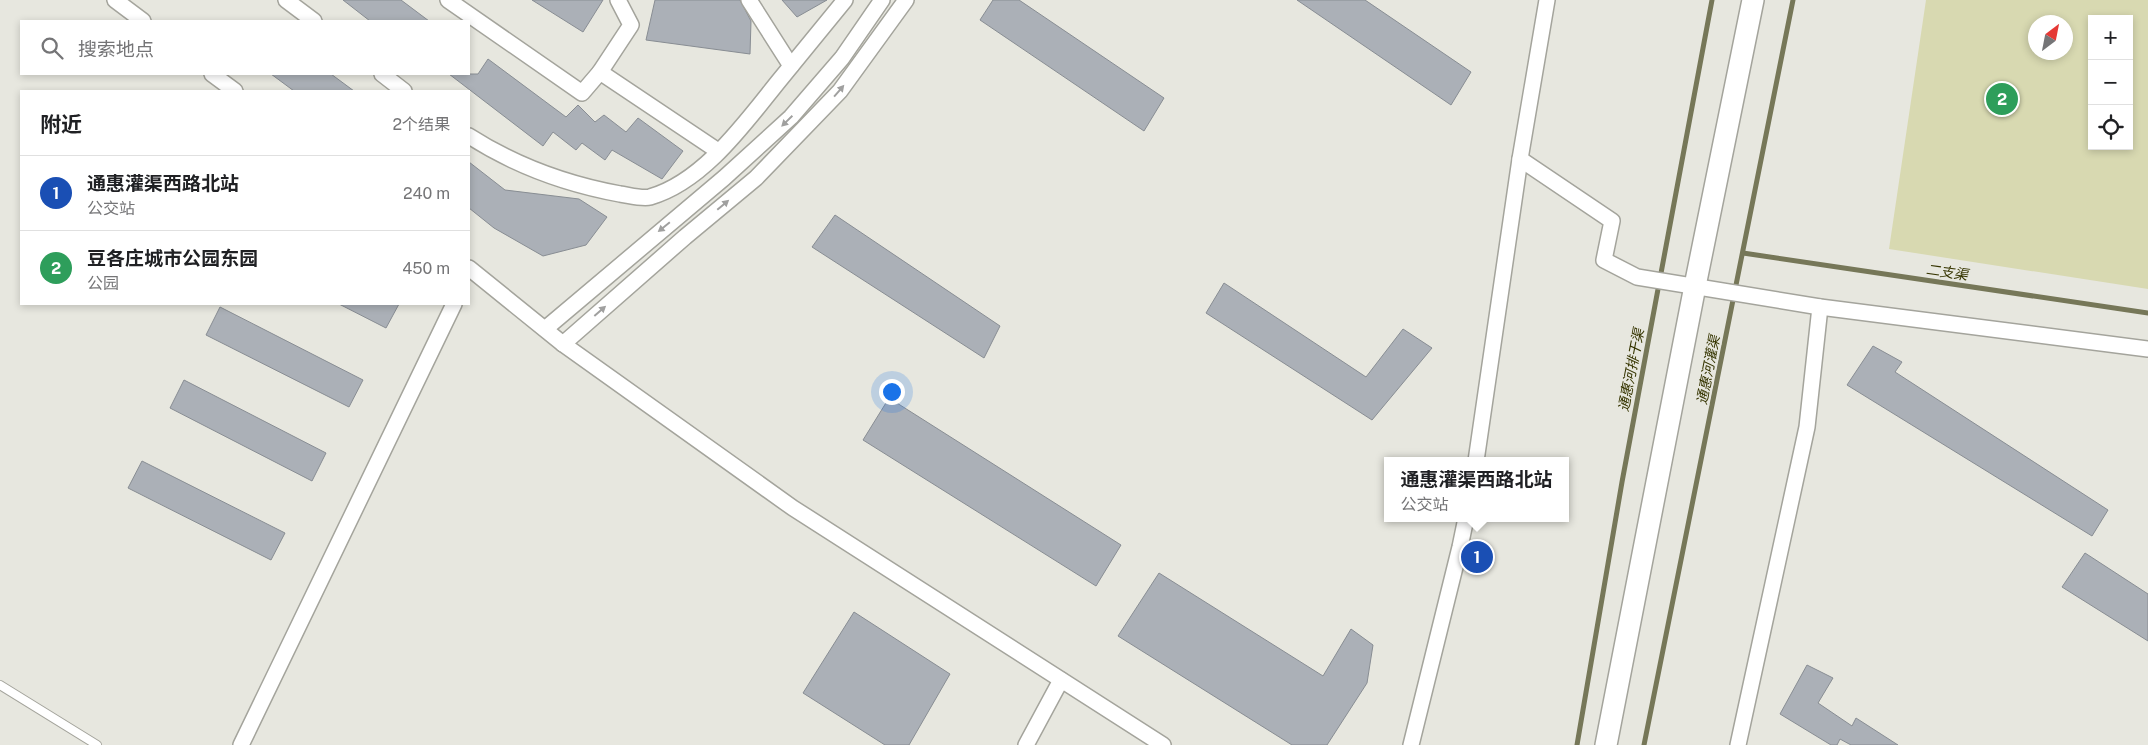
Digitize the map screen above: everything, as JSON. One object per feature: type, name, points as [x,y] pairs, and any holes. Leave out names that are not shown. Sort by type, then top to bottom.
[{"type":"street","points":[[115,0],[142,20]]},
{"type":"street","points":[[286,0],[313,20]]},
{"type":"street","points":[[448,0],[582,93],[600,72],[631,25],[618,0]]},
{"type":"street","points":[[749,0],[791,66]]},
{"type":"street","points":[[470,137],[512,162],[540,173],[597,189],[648,198],[670,189],[704,166],[740,129],[846,0]]},
{"type":"street","points":[[545,329],[724,178],[791,117],[842,58],[882,0]]},
{"type":"street","points":[[563,344],[762,171],[840,91],[906,0]]},
{"type":"street","points":[[1477,457],[1520,159],[1547,0]]},
{"type":"street","points":[[1606,745],[1694,286],[1753,0]]},
{"type":"street","points":[[600,72],[718,151]]},
{"type":"street","points":[[213,75],[234,90]]},
{"type":"street","points":[[383,75],[403,90]]},
{"type":"street","points":[[1520,159],[1612,221],[1604,260],[1637,277],[1820,307],[2148,349]]},
{"type":"street","points":[[470,271],[563,344],[794,508],[1163,745]]},
{"type":"street","points":[[241,745],[454,305]]},
{"type":"street","points":[[1738,745],[1807,427],[1820,307]]},
{"type":"street","points":[[1411,745],[1465,522]]},
{"type":"street","points":[[1026,745],[1061,680]]},
{"type":"lane","points":[[0,685],[97,745]]},
{"type":"green space","points":[[1926,0],[2148,0],[2148,289],[1889,249]]},
{"type":"building","points":[[343,0],[401,0],[428,20],[369,20]]},
{"type":"building","points":[[532,0],[603,0],[583,32]]},
{"type":"building","points":[[655,0],[740,0],[751,21],[750,54],[646,40]]},
{"type":"building","points":[[782,0],[827,0],[797,17]]},
{"type":"building","points":[[993,0],[1019,0],[1164,98],[1144,131],[980,20]]},
{"type":"building","points":[[1297,0],[1365,0],[1471,72],[1451,105]]},
{"type":"building","points":[[488,59],[566,117],[578,105],[595,122],[604,115],[626,132],[638,118],[683,151],[662,179],[612,150],[605,160],[582,143],[576,150],[553,132],[543,146],[450,75],[478,74]]},
{"type":"building","points":[[272,75],[332,75],[353,90],[293,90]]},
{"type":"building","points":[[470,163],[505,190],[579,199],[607,217],[586,245],[543,256],[494,228],[470,209]]},
{"type":"building","points":[[835,215],[1000,326],[984,358],[812,247]]},
{"type":"building","points":[[1224,283],[1366,377],[1403,329],[1432,348],[1372,420],[1206,313]]},
{"type":"building","points":[[341,305],[398,305],[386,328]]},
{"type":"building","points":[[220,307],[363,380],[349,407],[206,335]]},
{"type":"building","points":[[1873,346],[1902,362],[1895,372],[2108,510],[2092,536],[1847,385]]},
{"type":"building","points":[[184,380],[326,453],[312,481],[170,408]]},
{"type":"building","points":[[889,398],[1121,545],[1096,586],[863,440]]},
{"type":"building","points":[[142,461],[285,533],[271,560],[128,488]]},
{"type":"building","points":[[2085,553],[2148,594],[2148,641],[2062,587]]},
{"type":"building","points":[[1159,573],[1323,676],[1351,629],[1373,645],[1367,683],[1327,745],[1292,745],[1118,636]]},
{"type":"building","points":[[854,612],[950,674],[909,745],[885,745],[803,693]]},
{"type":"building","points":[[1807,665],[1833,678],[1818,703],[1852,726],[1856,718],[1898,745],[1851,745],[1840,739],[1837,745],[1831,745],[1780,714]]},
{"type":"waterway","name":"通惠河排干渠","points":[[1577,745],[1622,482],[1712,0]]},
{"type":"waterway","name":"通惠河灌渠","points":[[1644,745],[1793,0]]},
{"type":"waterway","name":"二支渠","points":[[1743,253],[2148,313]]},
{"type":"place","name":"豆各庄城市公园东园","points":[[2002,99]]},
{"type":"place","name":"通惠灌渠西路北站","points":[[1477,557]]}]
